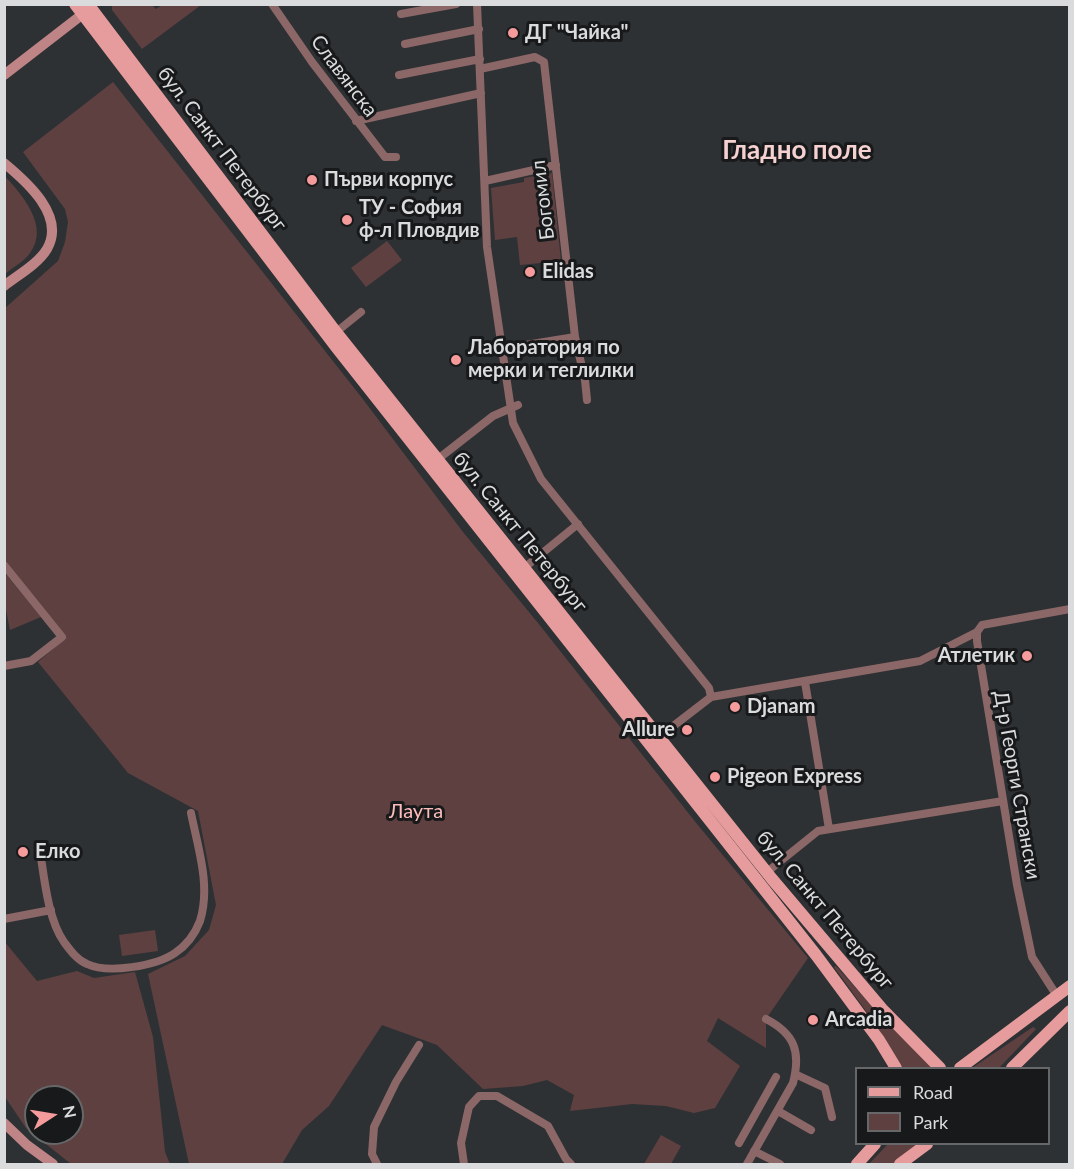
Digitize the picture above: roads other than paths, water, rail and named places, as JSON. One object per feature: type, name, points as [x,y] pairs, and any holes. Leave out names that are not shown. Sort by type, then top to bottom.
[{"type":"main road","name":"бул. Санкт Петербург","points":[[86,7],[332,335],[802,938],[865,1021],[895,1067]]},
{"type":"main road","name":"бул. Санкт Петербург","points":[[332,335],[438,459],[767,872],[882,1009],[939,1067]]},
{"type":"main road","points":[[961,1067],[1070,986]]},
{"type":"main road","points":[[1013,1067],[1070,1011]]},
{"type":"main road","points":[[857,1164],[873,1145]]},
{"type":"main road","points":[[900,1164],[924,1145]]},
{"type":"street","name":"Славянска","points":[[272,4],[356,121],[385,157],[396,157]]},
{"type":"street","points":[[401,14],[456,4]]},
{"type":"street","points":[[477,4],[487,247],[501,349],[514,406],[513,423],[541,480],[709,688],[711,697]]},
{"type":"street","points":[[4,85],[9,71],[86,7]]},
{"type":"street","points":[[405,44],[478,29]]},
{"type":"street","name":"Богомил","points":[[480,69],[535,57],[544,62],[576,337],[587,399]]},
{"type":"street","points":[[399,75],[480,58]]},
{"type":"street","points":[[356,121],[481,93]]},
{"type":"street","points":[[4,153],[8,166],[45,206],[52,227],[48,248],[4,286]]},
{"type":"street","points":[[485,181],[556,165]]},
{"type":"street","points":[[332,335],[361,312]]},
{"type":"street","points":[[501,349],[576,337]]},
{"type":"street","points":[[438,459],[494,416],[514,406]]},
{"type":"street","points":[[524,568],[578,524]]},
{"type":"street","points":[[4,565],[62,637],[31,661],[4,666]]},
{"type":"street","points":[[659,737],[711,697],[920,661],[977,632],[982,625],[1070,609]]},
{"type":"street","name":"Д-р Георги Странски","points":[[977,632],[1003,801],[1032,957],[1057,996]]},
{"type":"street","points":[[805,682],[829,829]]},
{"type":"street","points":[[767,872],[818,831],[1003,801]]},
{"type":"street","points":[[39,846],[51,910],[62,940],[84,963],[93,967],[116,969],[154,961],[173,954],[195,934],[205,900],[191,813]]},
{"type":"street","points":[[4,919],[51,910]]},
{"type":"street","points":[[747,1164],[793,1083],[795,1074],[796,1053],[791,1038],[782,1027],[766,1019]]},
{"type":"street","points":[[377,1164],[372,1154],[374,1127],[396,1082],[419,1045]]},
{"type":"street","points":[[795,1074],[825,1088],[832,1116]]},
{"type":"street","points":[[739,1143],[777,1077]]},
{"type":"street","points":[[464,1164],[461,1143],[469,1107],[479,1096],[497,1096],[548,1126],[571,1164]]},
{"type":"street","points":[[778,1111],[811,1130]]},
{"type":"street","points":[[4,1123],[27,1145],[53,1164]]},
{"type":"street","points":[[754,1151],[780,1164]]},
{"type":"place","name":"ДГ \"Чайка\"","points":[[513,33]]},
{"type":"place","name":"Първи корпус","points":[[312,180]]},
{"type":"place","name":"ТУ - София ф-л Пловдив","points":[[347,220]]},
{"type":"place","name":"Elidas","points":[[530,272]]},
{"type":"place","name":"Лаборатория по мерки и теглилки","points":[[456,360]]},
{"type":"place","name":"Атлетик","points":[[1027,656]]},
{"type":"place","name":"Djanam","points":[[735,707]]},
{"type":"place","name":"Allure","points":[[687,730]]},
{"type":"place","name":"Pigeon Express","points":[[715,777]]},
{"type":"place","name":"Елко","points":[[23,852]]},
{"type":"place","name":"Arcadia","points":[[813,1020]]},
{"type":"district","name":"Гладно поле","points":[[797,151]]},
{"type":"park label","name":"Лаута","points":[[416,812]]}]
